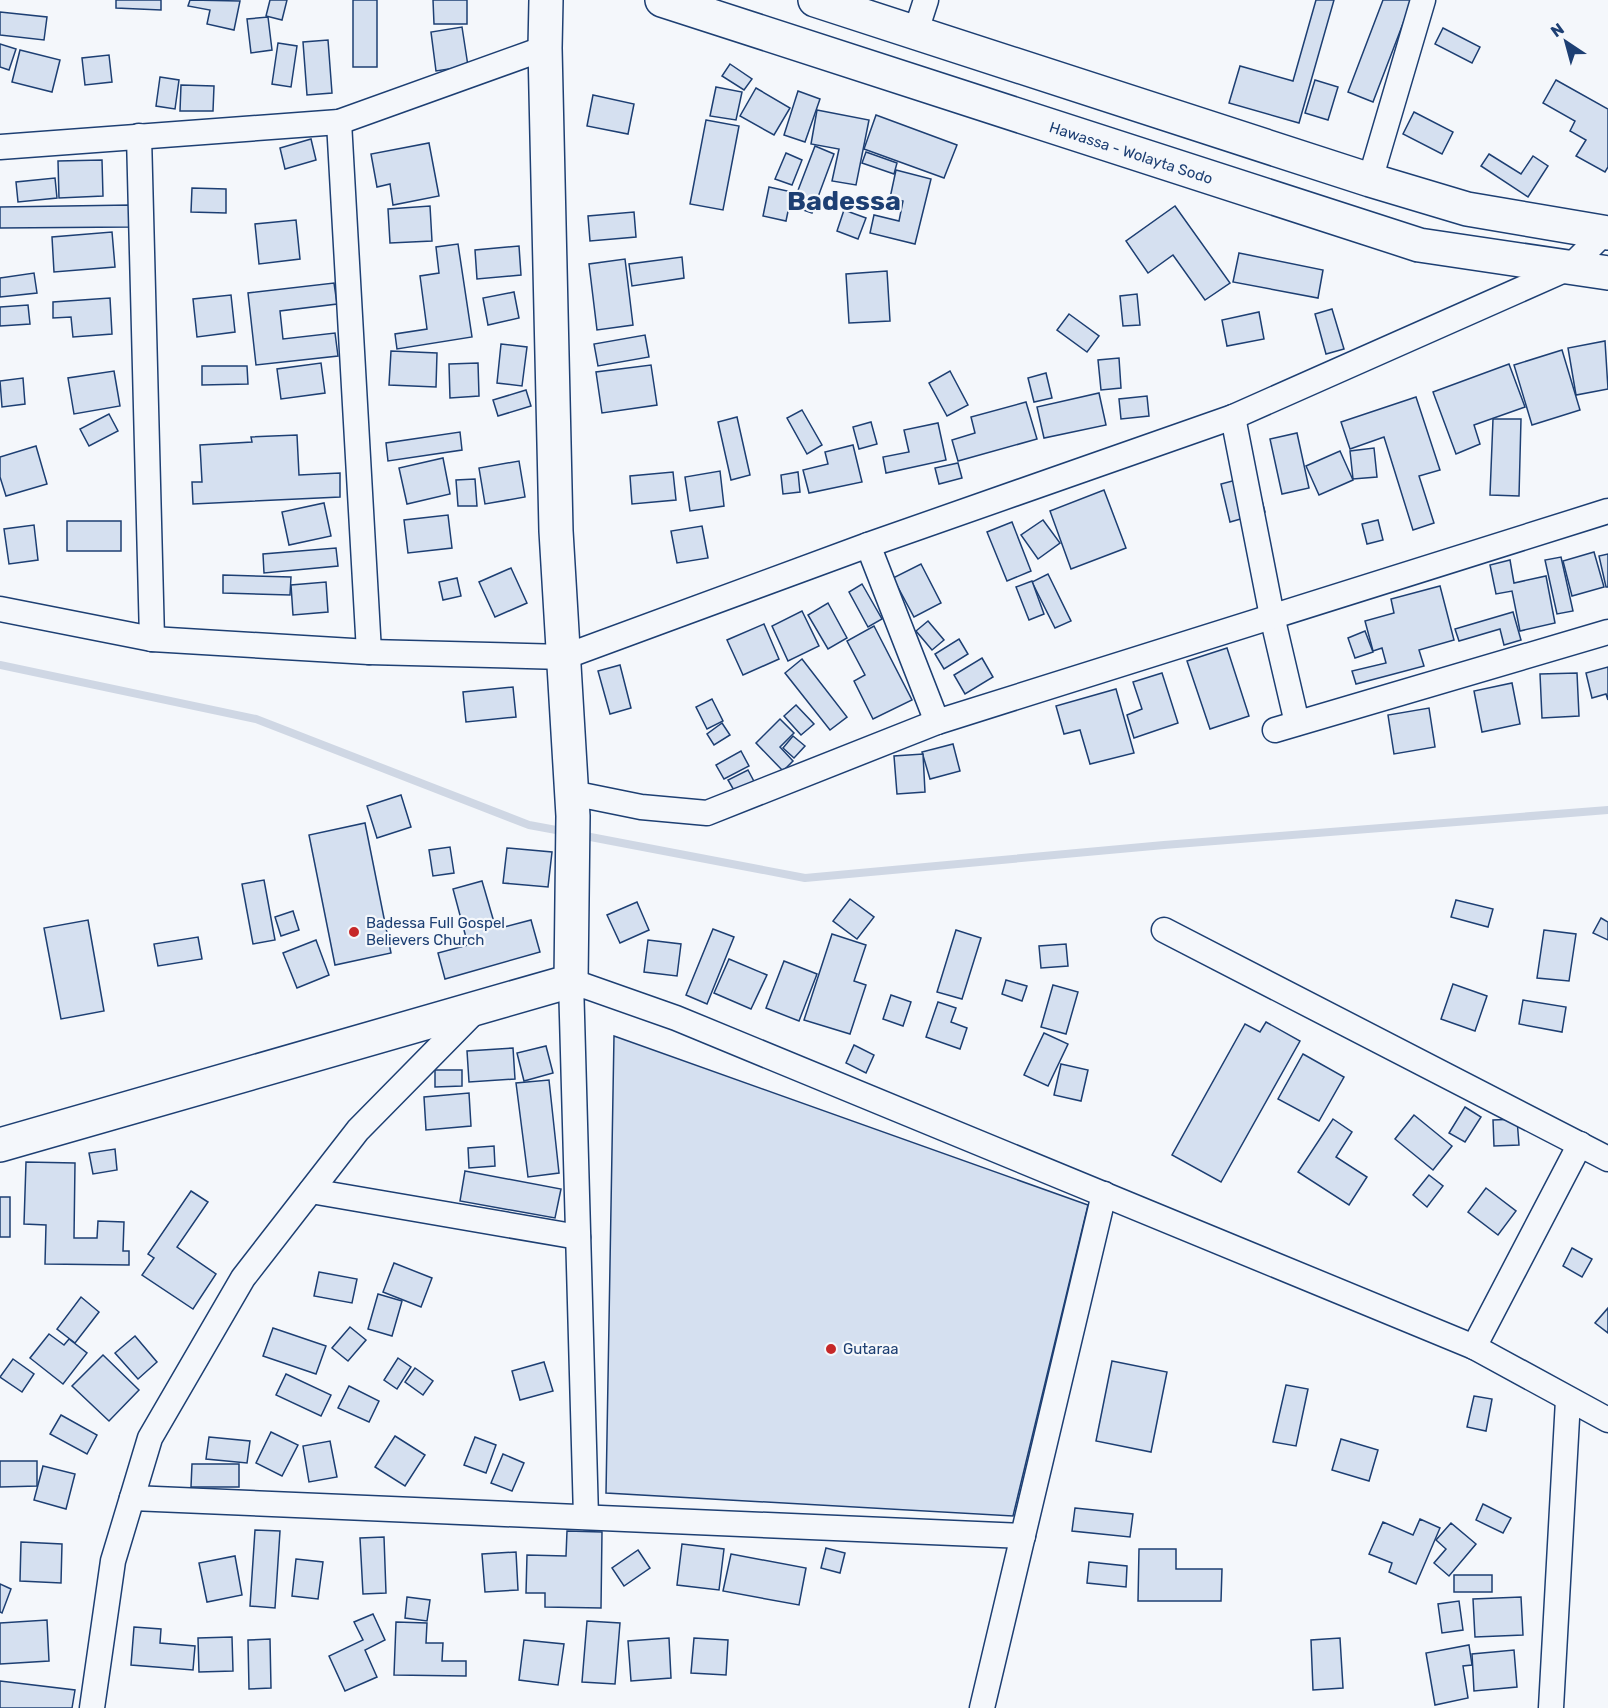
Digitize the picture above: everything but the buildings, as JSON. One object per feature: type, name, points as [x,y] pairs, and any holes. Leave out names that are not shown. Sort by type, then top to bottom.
[{"type":"main road","points":[[0,1145],[571,981],[573,804],[556,531],[545,48],[546,0]]},
{"type":"main road","name":"Hawassa - Wolayta Sodo","points":[[662,0],[1419,245],[1608,273]]},
{"type":"main road","points":[[815,0],[1370,180],[1467,208],[1608,232]]},
{"type":"street","points":[[915,34],[926,0]]},
{"type":"street","points":[[1370,180],[1423,0]]},
{"type":"street","points":[[0,147],[339,122],[545,48]]},
{"type":"street","points":[[339,122],[369,652]]},
{"type":"street","points":[[139,136],[152,639]]},
{"type":"street","points":[[0,609],[152,639],[369,652],[564,657],[868,545],[1233,417],[1569,268],[1608,232]]},
{"type":"street","points":[[1233,417],[1272,616],[1286,726],[1608,632]]},
{"type":"street","points":[[573,804],[707,813],[937,722],[1608,511]]},
{"type":"street","points":[[868,545],[937,722]]},
{"type":"street","points":[[1164,930],[1608,1158]]},
{"type":"street","points":[[586,1517],[571,981],[676,1018],[1474,1347],[1608,1420]]},
{"type":"street","points":[[92,1708],[113,1561],[150,1438],[243,1278],[358,1130],[481,1006]]},
{"type":"street","points":[[1474,1347],[1580,1144]]},
{"type":"street","points":[[311,1191],[578,1237]]},
{"type":"street","points":[[982,1708],[1104,1194]]},
{"type":"street","points":[[1551,1708],[1568,1400]]},
{"type":"street","points":[[132,1498],[1023,1536]]},
{"type":"waterway","points":[[0,665],[256,719],[529,825],[567,832]]},
{"type":"waterway","points":[[580,835],[805,878],[1164,845],[1608,810]]},
{"type":"place","name":"Badessa Full Gospel Believers Church","points":[[354,932]]},
{"type":"place","name":"Gutaraa","points":[[831,1349]]},
{"type":"district","name":"Badessa","points":[[844,201]]}]
